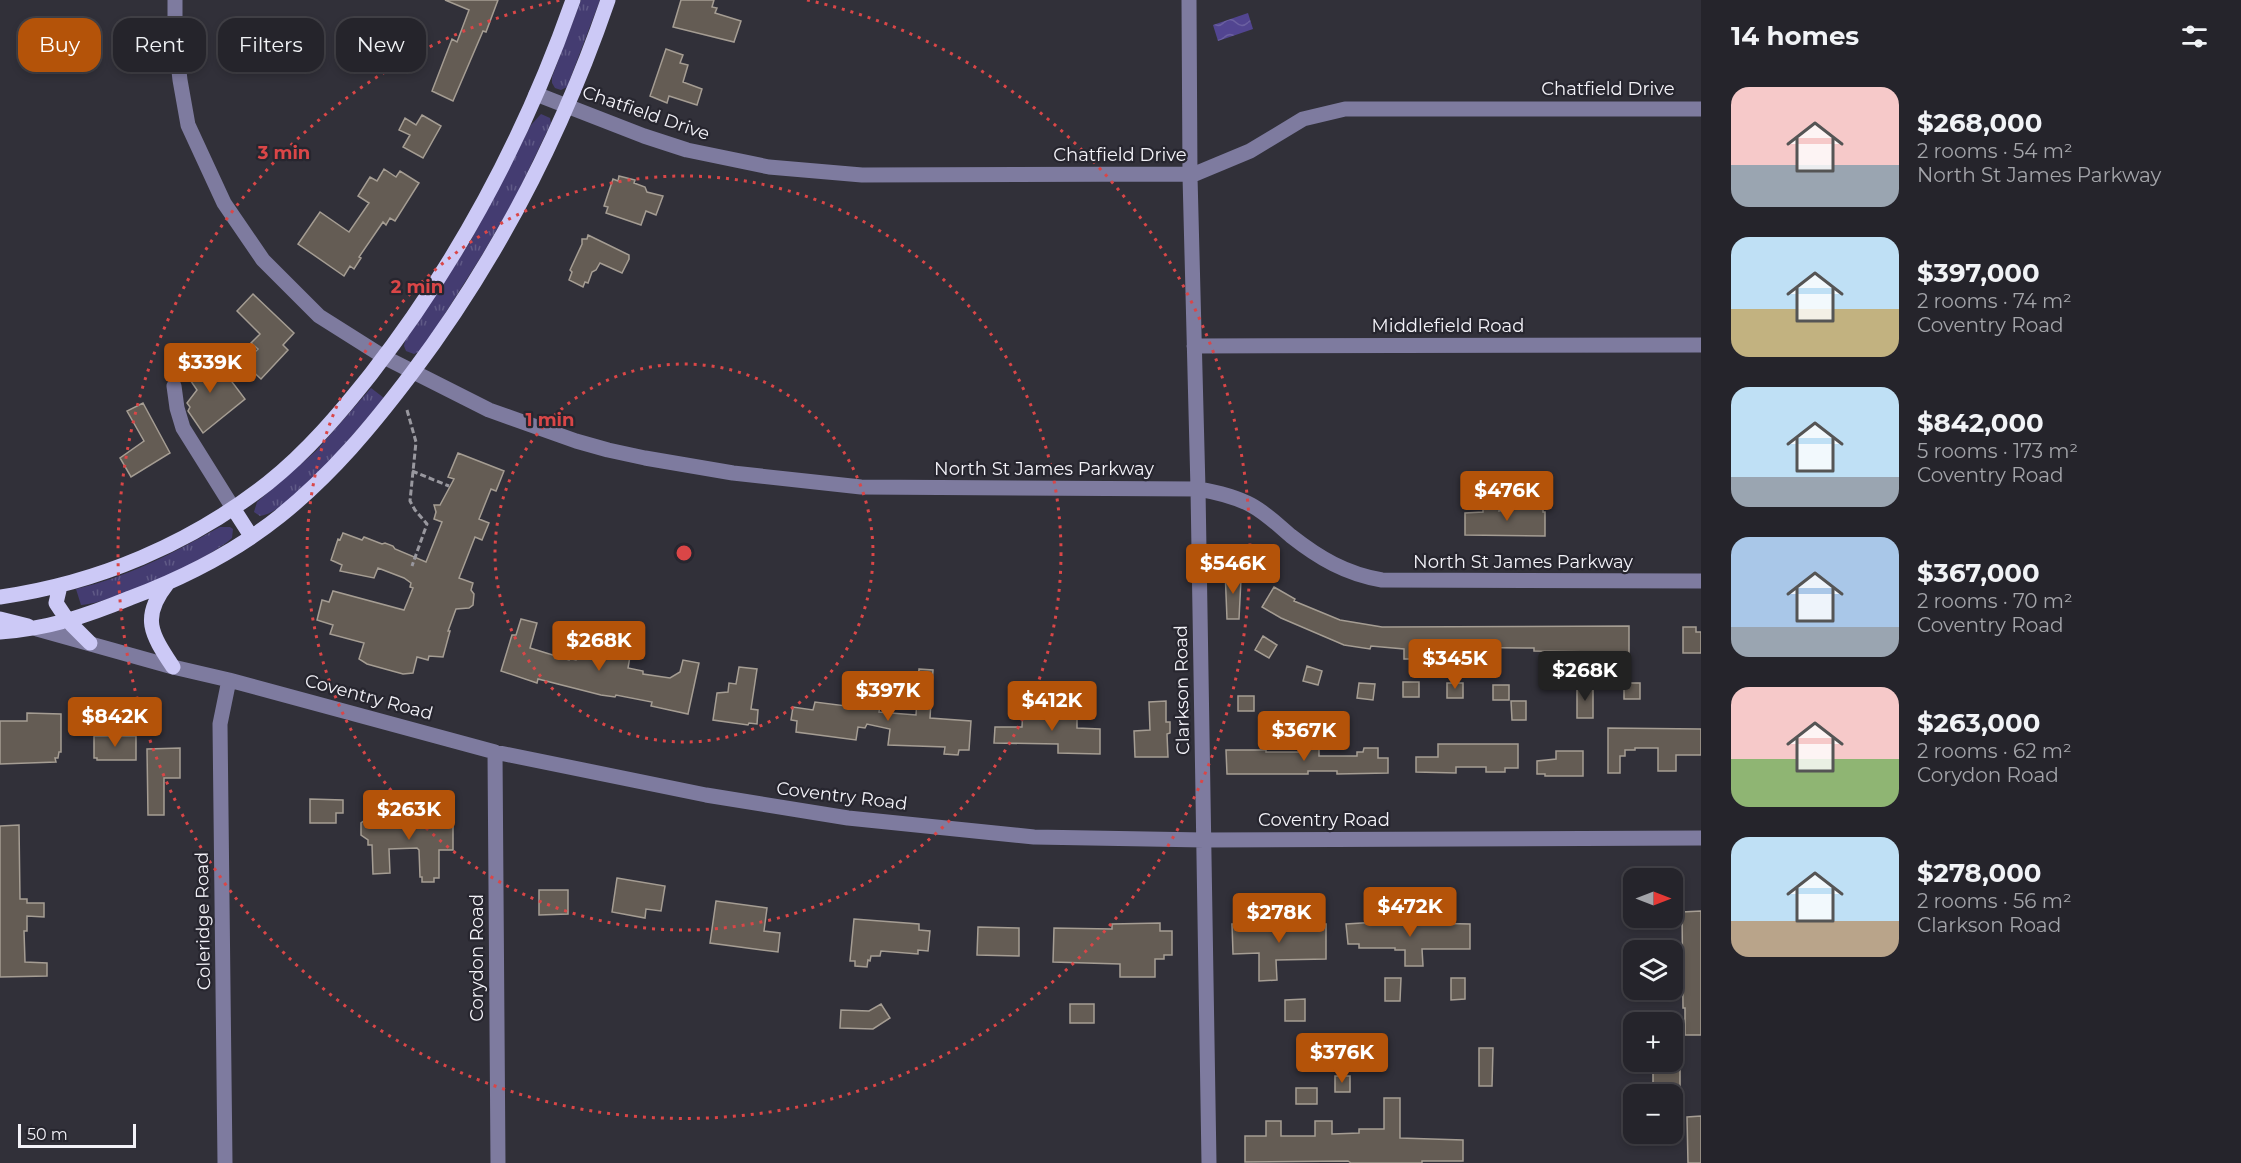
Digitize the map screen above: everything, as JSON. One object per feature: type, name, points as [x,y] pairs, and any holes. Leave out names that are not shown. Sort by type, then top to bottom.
[{"type":"main road","points":[[0,597],[60,586],[148,556],[194,533],[233,508],[305,451],[339,414],[384,357],[429,293],[475,218],[509,154],[573,0]]},
{"type":"main road","points":[[0,632],[37,629],[68,621],[168,583],[251,536],[279,516],[346,456],[377,420],[453,317],[493,252],[535,176],[567,106],[608,0]]},
{"type":"main road","points":[[233,508],[251,536]]},
{"type":"main road","points":[[168,583],[155,603],[150,621],[155,639],[173,667]]},
{"type":"main road","points":[[60,586],[56,603],[68,621],[90,643]]},
{"type":"main road","name":"Coventry Road","points":[[0,619],[37,629]]},
{"type":"street","name":"North St James Parkway","points":[[175,0],[175,35],[188,125],[224,203],[263,260],[319,316],[384,357],[489,410],[576,441],[645,459],[733,473],[861,487],[1198,489],[1230,496],[1251,505],[1328,562],[1352,574],[1367,578],[1392,581],[1701,581]]},
{"type":"street","name":"Clarkson Road","points":[[1189,0],[1190,176],[1198,489],[1209,1163]]},
{"type":"street","name":"Chatfield Drive","points":[[536,93],[644,136],[687,150],[769,167],[862,175],[1185,174],[1190,176],[1250,151],[1303,119],[1346,109],[1701,109]]},
{"type":"street","name":"Middlefield Road","points":[[1194,346],[1701,345]]},
{"type":"street","points":[[174,386],[183,428],[233,508]]},
{"type":"street","name":"Coventry Road","points":[[37,629],[495,752],[706,795],[848,818],[1034,837],[1204,840],[1701,838]]},
{"type":"street","name":"Coleridge Road","points":[[225,1163],[220,724],[229,680]]},
{"type":"street","name":"Corydon Road","points":[[495,752],[498,1163]]},
{"type":"path","points":[[407,410],[416,442],[410,501],[427,524],[412,566]]},
{"type":"path","points":[[412,471],[448,486]]},
{"type":"green space","points":[[581,0],[600,0],[567,87],[561,90],[555,88],[552,77]]},
{"type":"green space","points":[[541,114],[550,118],[551,123],[515,198],[427,342],[419,352],[414,354],[406,351],[405,341],[470,242],[531,125]]},
{"type":"green space","points":[[371,388],[384,398],[325,466],[290,500],[274,511],[260,516],[254,512],[257,502],[316,451]]},
{"type":"green space","points":[[220,527],[233,529],[232,538],[203,557],[136,589],[95,603],[81,605],[76,589],[132,571]]},
{"type":"water","points":[[1248,13],[1253,29],[1218,41],[1213,25]]},
{"type":"building","points":[[445,0],[498,0],[486,32],[483,31],[453,101],[432,91],[452,39],[457,42],[469,10]]},
{"type":"building","points":[[681,0],[714,0],[712,7],[717,8],[715,13],[741,21],[734,42],[673,27]]},
{"type":"building","points":[[666,49],[683,55],[680,63],[688,65],[683,82],[702,89],[697,105],[669,96],[667,103],[650,96]]},
{"type":"building","points":[[422,115],[441,126],[423,158],[403,147],[410,135],[399,130],[405,118],[416,125]]},
{"type":"building","points":[[384,169],[396,177],[400,171],[419,183],[395,221],[390,218],[386,225],[383,222],[359,257],[361,258],[354,269],[350,266],[344,276],[298,244],[320,212],[349,232],[369,203],[358,196],[370,177],[377,181]]},
{"type":"building","points":[[619,176],[635,180],[634,183],[645,187],[647,192],[663,196],[656,215],[646,211],[641,225],[606,213],[608,207],[604,206],[613,179],[618,181]]},
{"type":"building","points":[[588,235],[629,255],[629,259],[622,273],[600,263],[583,287],[569,280],[572,272],[570,270],[582,244],[582,239],[587,239]]},
{"type":"building","points":[[253,294],[294,333],[283,345],[288,350],[261,379],[248,367],[254,360],[251,356],[258,349],[251,343],[260,334],[237,311]]},
{"type":"building","points":[[200,354],[217,374],[223,370],[245,399],[203,433],[188,411],[190,407],[187,403],[197,390],[182,368]]},
{"type":"building","points":[[143,403],[170,453],[131,477],[120,458],[144,441],[127,411]]},
{"type":"building","points":[[458,453],[504,471],[496,491],[491,489],[479,519],[489,523],[482,540],[475,537],[459,578],[473,583],[471,590],[474,594],[473,605],[469,608],[456,609],[448,631],[450,631],[443,657],[429,656],[428,660],[417,657],[413,673],[403,674],[367,664],[359,659],[364,643],[330,634],[333,625],[317,620],[322,600],[329,602],[333,591],[404,610],[413,588],[410,587],[411,583],[404,578],[378,568],[374,578],[340,571],[342,565],[331,560],[338,539],[340,540],[343,533],[362,540],[364,537],[393,546],[395,549],[426,562],[442,522],[434,519],[436,512],[434,505],[440,505],[454,479],[448,477]]},
{"type":"building","points":[[1519,506],[1543,507],[1545,536],[1465,535],[1465,513],[1483,512],[1483,507],[1499,508],[1499,511]]},
{"type":"building","points":[[1225,569],[1241,579],[1239,619],[1227,619]]},
{"type":"building","points":[[1274,587],[1295,599],[1294,601],[1340,620],[1382,627],[1629,626],[1629,661],[1612,661],[1612,654],[1534,651],[1534,648],[1418,647],[1416,659],[1404,659],[1404,649],[1371,646],[1370,649],[1344,645],[1281,618],[1262,607]]},
{"type":"building","points":[[521,619],[537,623],[530,648],[569,660],[569,658],[576,660],[581,642],[617,651],[618,642],[632,645],[628,668],[643,671],[643,674],[670,678],[680,672],[683,660],[699,663],[688,714],[651,706],[652,702],[616,695],[615,697],[601,695],[538,679],[537,683],[501,671],[512,635],[516,635]]},
{"type":"building","points":[[1683,627],[1696,627],[1696,632],[1701,632],[1701,653],[1683,653]]},
{"type":"building","points":[[1263,636],[1277,645],[1269,658],[1255,650]]},
{"type":"building","points":[[1307,666],[1322,671],[1318,685],[1303,681]]},
{"type":"building","points":[[739,667],[757,669],[751,709],[758,710],[757,724],[749,723],[748,725],[713,720],[717,693],[728,692],[729,683],[736,684]]},
{"type":"building","points":[[919,669],[933,670],[930,718],[971,721],[969,750],[959,750],[958,755],[944,754],[945,747],[888,745],[890,729],[867,724],[865,728],[858,727],[856,740],[796,732],[797,721],[791,720],[793,707],[813,710],[815,702],[846,706],[847,701],[880,705],[879,712],[916,715]]},
{"type":"building","points":[[1403,682],[1419,682],[1419,697],[1403,697]]},
{"type":"building","points":[[1359,683],[1375,684],[1373,700],[1357,698]]},
{"type":"building","points":[[1447,683],[1463,683],[1463,698],[1447,698]]},
{"type":"building","points":[[1624,683],[1640,683],[1640,699],[1624,699]]},
{"type":"building","points":[[1493,685],[1509,685],[1509,700],[1493,700]]},
{"type":"building","points":[[1577,685],[1593,685],[1593,718],[1577,718]]},
{"type":"building","points":[[1238,696],[1254,696],[1254,711],[1238,711]]},
{"type":"building","points":[[1166,701],[1166,722],[1170,722],[1170,733],[1167,734],[1168,757],[1135,757],[1134,731],[1150,730],[1149,702]]},
{"type":"building","points":[[1511,701],[1526,701],[1526,720],[1512,720]]},
{"type":"building","points":[[1023,707],[1039,707],[1039,712],[1077,712],[1077,728],[1100,729],[1100,754],[1058,753],[1058,744],[994,743],[995,727],[1022,727]]},
{"type":"building","points":[[27,713],[61,714],[61,752],[58,758],[55,758],[56,762],[0,764],[0,721],[27,721]]},
{"type":"building","points":[[1608,728],[1701,729],[1701,755],[1676,755],[1676,771],[1658,771],[1658,748],[1635,748],[1635,750],[1625,750],[1625,756],[1620,756],[1620,773],[1608,773]]},
{"type":"building","points":[[94,736],[136,736],[136,760],[97,760],[94,758]]},
{"type":"building","points":[[1438,744],[1518,744],[1518,768],[1505,768],[1505,772],[1486,772],[1486,767],[1456,767],[1456,773],[1416,772],[1416,757],[1438,757]]},
{"type":"building","points":[[1306,745],[1319,745],[1319,756],[1357,756],[1357,752],[1363,752],[1364,748],[1378,748],[1378,758],[1388,758],[1388,773],[1337,774],[1337,771],[1308,771],[1308,774],[1227,774],[1226,750],[1306,752]]},
{"type":"building","points":[[180,748],[180,778],[164,778],[164,815],[148,815],[147,749]]},
{"type":"building","points":[[1556,751],[1583,751],[1583,776],[1537,774],[1537,761],[1556,759]]},
{"type":"building","points":[[310,799],[343,800],[343,813],[336,813],[336,823],[310,823]]},
{"type":"building","points":[[409,817],[409,819],[453,818],[453,850],[439,850],[439,878],[434,878],[434,882],[422,882],[417,848],[389,849],[390,873],[373,874],[372,845],[368,845],[368,840],[361,835],[361,823],[368,818]]},
{"type":"building","points":[[19,825],[20,899],[27,899],[27,903],[44,903],[44,917],[27,916],[27,931],[24,931],[25,962],[47,963],[47,976],[0,977],[0,826]]},
{"type":"building","points":[[617,878],[665,886],[661,911],[646,909],[645,918],[612,912]]},
{"type":"building","points":[[539,890],[568,890],[568,914],[539,915]]},
{"type":"building","points":[[716,901],[767,908],[764,931],[780,933],[778,952],[710,943]]},
{"type":"building","points":[[1701,911],[1701,1035],[1685,1035],[1683,912]]},
{"type":"building","points":[[854,919],[919,924],[919,930],[930,931],[928,951],[918,950],[918,954],[881,951],[880,956],[871,956],[867,967],[855,966],[855,961],[850,961]]},
{"type":"building","points":[[1378,922],[1470,924],[1470,949],[1422,949],[1423,966],[1405,966],[1405,950],[1359,948],[1359,944],[1348,944],[1346,924]]},
{"type":"building","points":[[1160,923],[1160,931],[1172,931],[1172,955],[1164,955],[1164,959],[1155,959],[1155,977],[1120,977],[1120,964],[1053,962],[1054,928],[1112,929],[1112,924]]},
{"type":"building","points":[[1232,924],[1326,924],[1326,959],[1276,960],[1277,980],[1259,981],[1259,953],[1233,954]]},
{"type":"building","points":[[978,927],[1019,928],[1019,956],[977,955]]},
{"type":"building","points":[[1385,978],[1401,978],[1400,1001],[1385,1001]]},
{"type":"building","points":[[1451,978],[1465,978],[1465,999],[1451,1000]]},
{"type":"building","points":[[1305,999],[1305,1021],[1285,1021],[1285,1000]]},
{"type":"building","points":[[881,1004],[890,1018],[873,1029],[840,1028],[841,1010],[869,1011]]},
{"type":"building","points":[[1070,1004],[1094,1004],[1094,1023],[1070,1023]]},
{"type":"building","points":[[1479,1048],[1493,1048],[1492,1086],[1479,1086]]},
{"type":"building","points":[[1653,1072],[1680,1072],[1680,1084],[1653,1084]]},
{"type":"building","points":[[1335,1076],[1350,1076],[1350,1092],[1335,1092]]},
{"type":"building","points":[[1296,1088],[1317,1088],[1317,1104],[1296,1104]]},
{"type":"building","points":[[1384,1098],[1400,1098],[1400,1138],[1463,1140],[1463,1161],[1422,1161],[1422,1163],[1245,1162],[1245,1136],[1266,1136],[1266,1121],[1281,1121],[1281,1136],[1315,1136],[1315,1121],[1332,1121],[1332,1134],[1359,1133],[1359,1129],[1384,1129]]},
{"type":"building","points":[[1701,1116],[1701,1163],[1688,1163],[1687,1117]]}]
